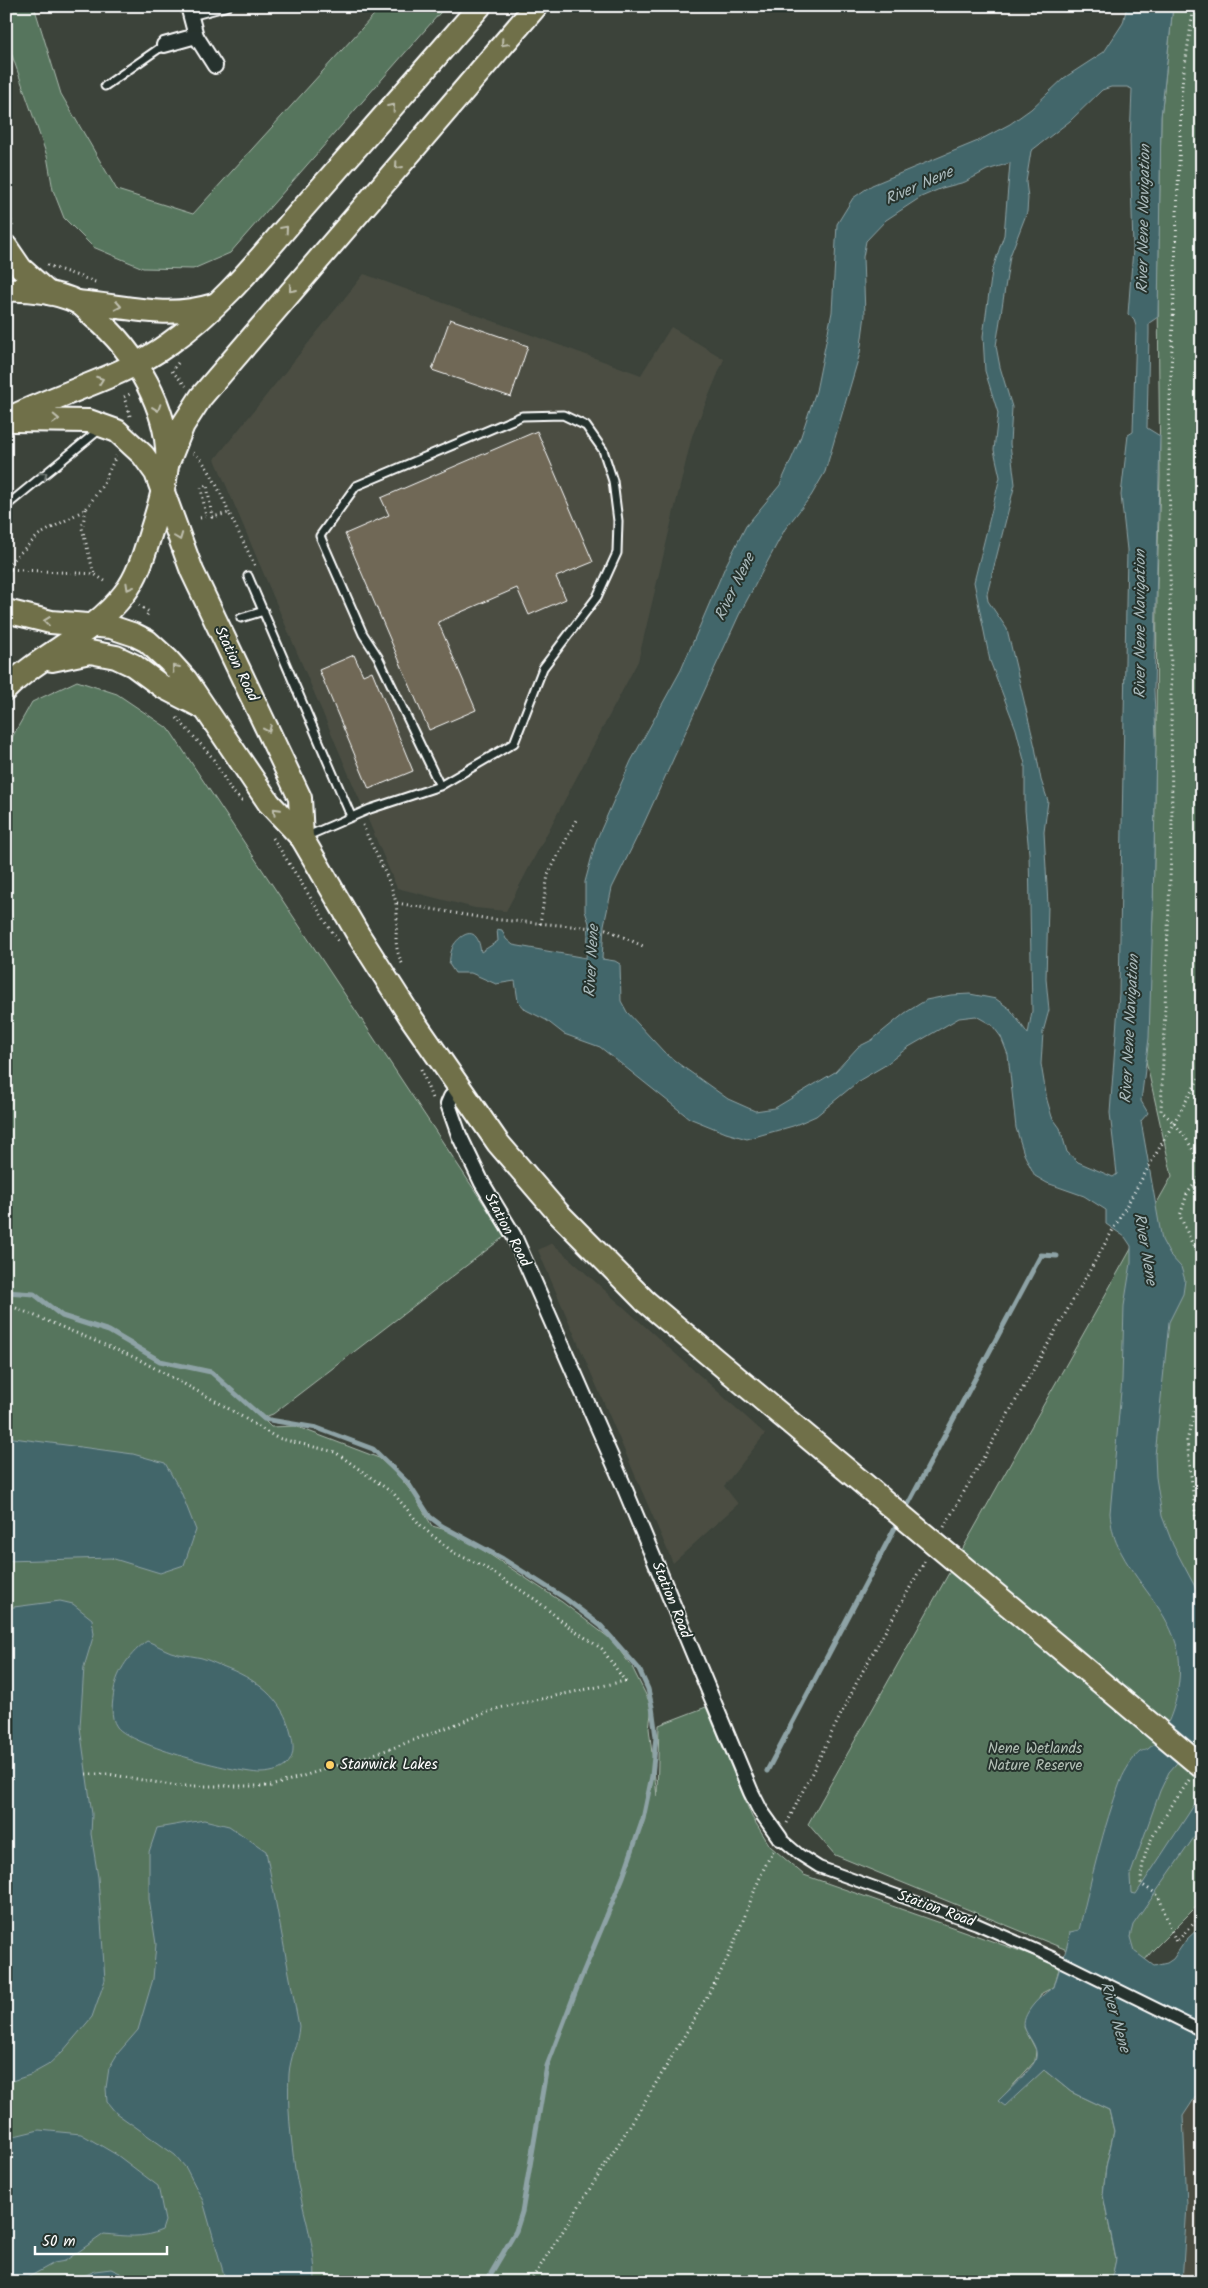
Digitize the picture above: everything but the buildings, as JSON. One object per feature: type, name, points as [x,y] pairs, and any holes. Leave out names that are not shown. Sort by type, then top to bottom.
[{"type":"highway","points":[[7,420],[55,396],[113,376],[136,364],[169,345],[217,304],[480,6]]},
{"type":"highway","points":[[6,689],[36,663],[72,641],[125,594],[137,572],[148,544],[167,465],[183,425],[201,397],[536,6]]},
{"type":"highway","points":[[6,290],[23,289],[77,302],[159,313],[182,313],[217,304]]},
{"type":"highway","points":[[77,302],[108,328],[124,346],[148,385],[159,414],[167,465]]},
{"type":"highway","name":"Station Road","points":[[7,420],[75,420],[90,422],[117,430],[143,455],[156,473],[192,571],[300,798],[302,838]]},
{"type":"highway","name":"Station Road","points":[[6,611],[32,619],[112,628],[147,641],[168,660],[186,680],[203,708],[243,762],[269,803],[302,838],[359,936],[461,1091],[498,1143],[559,1214],[645,1301],[1197,1771]]},
{"type":"highway","points":[[36,663],[90,652],[116,657],[133,665],[163,687],[203,708]]},
{"type":"main road","points":[[10,238],[21,268],[50,294]]},
{"type":"street","points":[[190,11],[196,36],[215,66]]},
{"type":"street","points":[[164,45],[196,36]]},
{"type":"street","name":"Station Road","points":[[461,1091],[451,1097],[448,1104],[459,1134],[482,1183],[514,1236],[622,1482],[751,1792],[760,1810],[780,1838],[800,1855],[819,1867],[977,1924],[1054,1958],[1202,2031]]},
{"type":"lane","points":[[190,11],[228,6]]},
{"type":"lane","points":[[105,86],[164,45]]},
{"type":"lane","points":[[302,838],[351,816],[440,786],[514,743],[543,668],[597,597],[617,553],[618,521],[614,489],[603,450],[586,426],[563,415],[522,416],[356,486],[320,536],[363,634],[378,657],[440,786]]},
{"type":"lane","points":[[6,506],[103,426]]},
{"type":"lane","points":[[248,576],[351,816]]},
{"type":"lane","points":[[240,618],[264,611]]},
{"type":"path","points":[[1194,6],[1182,84],[1169,425],[1172,827],[1161,1111],[1175,1123],[1195,1153],[1202,1170]]},
{"type":"path","points":[[6,196],[10,238]]},
{"type":"path","points":[[42,263],[106,286]]},
{"type":"path","points":[[164,376],[172,372],[180,360]]},
{"type":"path","points":[[172,372],[177,379]]},
{"type":"path","points":[[129,424],[131,418],[124,397],[132,393]]},
{"type":"path","points":[[94,574],[82,528],[86,509],[102,486],[119,450]]},
{"type":"path","points":[[197,455],[218,488],[229,513]]},
{"type":"path","points":[[200,518],[206,517],[201,486],[207,486],[212,517]]},
{"type":"path","points":[[6,567],[39,535],[86,509]]},
{"type":"path","points":[[6,567],[94,574],[108,583]]},
{"type":"path","points":[[139,604],[149,612],[145,618]]},
{"type":"path","points":[[176,717],[212,757],[231,790],[244,804]]},
{"type":"path","points":[[540,924],[548,875],[576,820]]},
{"type":"path","points":[[270,833],[333,937],[345,950]]},
{"type":"path","points":[[396,903],[489,919],[606,929],[645,947]]},
{"type":"path","points":[[1104,1247],[1202,1073]]},
{"type":"path","points":[[1202,1174],[1187,1194],[1180,1216],[1202,1266]]},
{"type":"path","points":[[6,1308],[16,1308],[136,1358],[221,1404],[277,1438],[334,1452],[394,1494],[422,1527],[454,1553],[483,1566],[536,1600],[568,1626],[602,1649],[625,1680],[498,1708],[390,1750],[271,1786],[177,1786],[108,1774],[86,1774]]},
{"type":"path","points":[[1202,1326],[1199,1393],[1187,1441],[1196,1518],[1202,1530]]},
{"type":"path","points":[[1197,1771],[1148,1842],[1141,1871],[1141,1884],[1158,1895],[1176,1942],[1202,1915]]},
{"type":"path","points":[[530,2282],[590,2188],[720,1974],[747,1914],[760,1874],[771,1855]]},
{"type":"shaded area","points":[[364,274],[641,375],[671,327],[724,359],[692,436],[638,661],[506,911],[475,908],[397,888],[215,459]]},
{"type":"shaded area","points":[[552,1243],[765,1434],[724,1486],[738,1504],[673,1563],[538,1250]]},
{"type":"shaded area","points":[[1202,2087],[1202,2282],[1182,2282],[1187,2205],[1183,2116]]},
{"type":"green space","points":[[6,6],[34,6],[61,94],[117,190],[193,214],[382,6],[446,6],[230,253],[193,269],[143,268],[93,247],[64,218],[53,190],[47,156],[6,38]]},
{"type":"green space","name":"Nene Wetlands Nature Reserve","points":[[1173,6],[1202,6],[1202,1901],[1153,1950],[1128,1981],[1067,1950],[835,1855],[808,1824],[1172,1176],[1146,1061],[1153,912],[1156,739],[1160,476],[1158,299],[1161,117]]},
{"type":"green space","name":"Stanwick Lakes","points":[[77,681],[117,694],[169,729],[505,1236],[273,1414],[262,1418],[271,1427],[295,1426],[379,1458],[398,1475],[414,1495],[432,1526],[457,1533],[562,1602],[612,1640],[632,1667],[652,1707],[649,1728],[657,1796],[659,1725],[706,1707],[752,1817],[770,1846],[804,1875],[1060,1965],[1054,1987],[1042,1993],[1024,2027],[1036,2050],[1035,2061],[999,2101],[1044,2070],[1071,2092],[1109,2110],[1114,2131],[1106,2167],[1103,2195],[1116,2260],[1111,2282],[6,2282],[6,748],[32,702]]},
{"type":"water","points":[[1127,6],[1173,6],[1161,117],[1158,317],[1149,323],[1147,428],[1160,436],[1154,690],[1156,739],[1153,912],[1149,1038],[1141,1101],[1148,1113],[1141,1121],[1162,1240],[1170,1255],[1181,1267],[1185,1280],[1183,1294],[1169,1322],[1155,1455],[1156,1477],[1162,1516],[1173,1545],[1202,1600],[1202,1734],[1169,1772],[1160,1791],[1130,1876],[1131,1893],[1136,1894],[1202,1793],[1202,1826],[1133,1925],[1130,1937],[1134,1951],[1154,1966],[1167,1963],[1173,1959],[1186,1940],[1202,1925],[1202,2087],[1183,2116],[1187,2205],[1182,2282],[1111,2282],[1116,2259],[1103,2195],[1106,2167],[1114,2131],[1109,2110],[1071,2092],[1044,2070],[1005,2106],[998,2101],[1035,2061],[1036,2052],[1025,2029],[1025,2017],[1038,1999],[1054,1987],[1070,1932],[1079,1930],[1103,1835],[1122,1777],[1135,1757],[1157,1741],[1170,1718],[1178,1690],[1179,1663],[1174,1636],[1160,1610],[1133,1572],[1118,1546],[1112,1530],[1110,1517],[1122,1380],[1124,1306],[1131,1263],[1131,1246],[1125,1237],[1106,1224],[1106,1210],[1084,1196],[1047,1183],[1035,1176],[1024,1154],[1016,1128],[1008,1055],[1001,1037],[992,1025],[976,1016],[959,1018],[907,1048],[884,1066],[860,1080],[816,1116],[793,1126],[747,1139],[726,1133],[689,1118],[600,1047],[564,1034],[546,1020],[526,1010],[518,1001],[515,981],[496,984],[471,973],[455,973],[449,964],[453,946],[462,936],[473,934],[478,940],[481,952],[498,941],[497,929],[502,930],[506,939],[513,945],[586,958],[589,923],[585,911],[585,882],[596,841],[631,761],[681,670],[725,567],[746,526],[780,485],[799,442],[816,391],[832,312],[837,224],[853,198],[872,185],[978,141],[1010,124],[1031,109],[1064,78],[1104,52],[1123,23]],"holes":[[[1111,87],[1127,87],[1132,89],[1130,141],[1133,249],[1128,314],[1134,320],[1136,326],[1133,432],[1128,435],[1121,495],[1127,550],[1119,993],[1110,1113],[1117,1174],[1113,1177],[1078,1162],[1067,1152],[1060,1128],[1052,1117],[1047,1100],[1041,1064],[1043,1032],[1049,1010],[1046,979],[1048,905],[1044,832],[1048,801],[1041,780],[1007,629],[988,601],[987,594],[1015,484],[1010,444],[1012,407],[996,346],[1010,256],[1027,212],[1026,182],[1031,151],[1070,121],[1102,90]],[[1010,163],[1004,235],[992,271],[983,336],[985,371],[998,413],[994,450],[1000,477],[974,582],[990,661],[1016,729],[1025,764],[1032,1011],[1028,1034],[1010,1009],[996,999],[970,994],[951,995],[926,1000],[905,1013],[872,1040],[858,1047],[835,1072],[775,1108],[755,1111],[728,1099],[679,1064],[664,1052],[627,1012],[621,1001],[620,964],[615,961],[602,959],[604,925],[612,888],[644,823],[739,615],[785,529],[811,496],[825,472],[860,353],[865,315],[863,257],[866,241],[886,220],[921,197],[942,188],[965,182],[987,170]]]},
{"type":"water","points":[[6,1437],[133,1454],[165,1463],[181,1492],[196,1530],[184,1565],[160,1573],[111,1558],[6,1561]]},
{"type":"water","points":[[60,1601],[73,1604],[92,1619],[94,1634],[84,1667],[80,1727],[92,1814],[91,1834],[98,1877],[105,1980],[92,2017],[63,2051],[48,2065],[30,2075],[6,2083],[6,1608]]},
{"type":"water","points":[[147,1641],[171,1652],[203,1658],[234,1671],[266,1691],[287,1721],[293,1747],[291,1759],[288,1763],[280,1769],[273,1771],[263,1773],[247,1772],[162,1750],[126,1734],[117,1727],[112,1714],[114,1690],[118,1676],[126,1662]]},
{"type":"water","points":[[204,1820],[229,1826],[266,1851],[299,2026],[290,2068],[289,2110],[295,2169],[311,2240],[315,2282],[226,2282],[203,2201],[186,2168],[175,2155],[116,2113],[107,2102],[106,2088],[109,2068],[118,2053],[138,2030],[153,1979],[156,1944],[149,1899],[149,1852],[157,1828]]},
{"type":"water","points":[[39,2130],[81,2134],[117,2155],[158,2186],[165,2221],[162,2230],[140,2236],[104,2234],[65,2261],[54,2263],[20,2282],[6,2282],[6,2138]]},
{"type":"water","points":[[111,2269],[120,2273],[122,2282],[70,2282],[95,2271]]},
{"type":"waterway","points":[[905,1510],[1041,1255],[1057,1256]]},
{"type":"waterway","points":[[6,1292],[34,1294],[62,1316],[109,1331],[160,1361],[211,1372],[264,1419],[317,1428],[373,1449],[408,1483],[430,1517],[442,1526],[503,1559],[566,1599],[601,1626],[639,1669],[648,1689],[656,1737],[652,1776],[643,1819],[623,1877],[547,2066],[522,2212],[516,2231],[486,2282]]},
{"type":"waterway","points":[[767,1771],[899,1520]]},
{"type":"place","name":"Stanwick Lakes","points":[[330,1765]]},
{"type":"water label","name":"River Nene","points":[[919,186]]},
{"type":"water label","name":"River Nene Navigation","points":[[1144,219]]},
{"type":"water label","name":"River Nene","points":[[735,587]]},
{"type":"water label","name":"River Nene Navigation","points":[[1140,624]]},
{"type":"water label","name":"River Nene","points":[[592,961]]},
{"type":"water label","name":"River Nene Navigation","points":[[1130,1029]]},
{"type":"water label","name":"River Nene","points":[[1145,1249]]},
{"type":"water label","name":"River Nene","points":[[1115,2017]]}]
